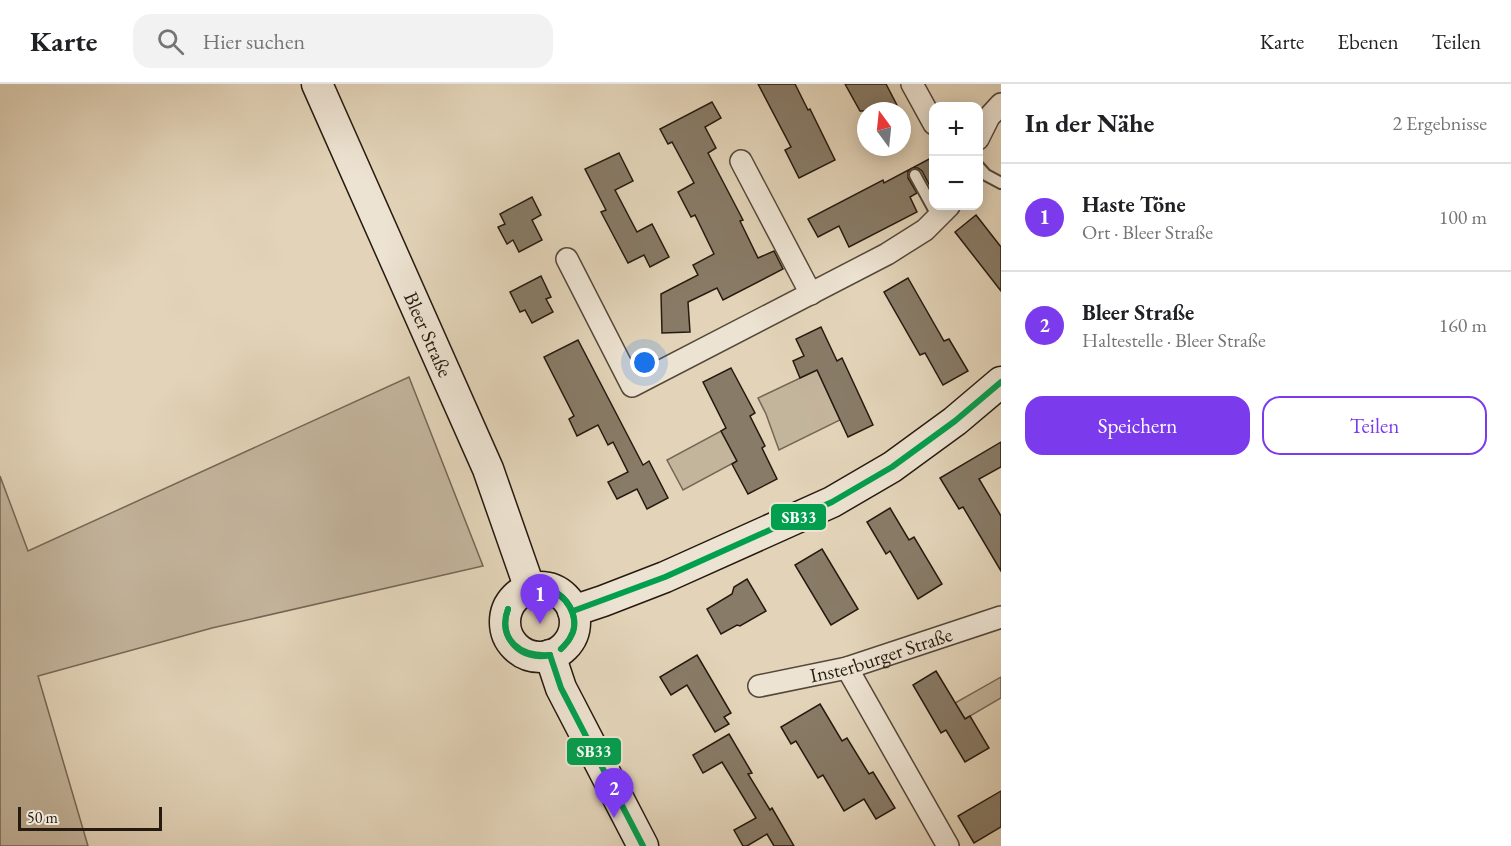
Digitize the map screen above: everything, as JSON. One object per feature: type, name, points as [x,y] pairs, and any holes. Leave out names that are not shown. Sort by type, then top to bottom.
[{"type":"street","name":"Bleer Straße","points":[[317,84],[488,469],[530,589]]},
{"type":"street","points":[[912,84],[929,116]]},
{"type":"street","points":[[983,129],[989,117],[1001,104]]},
{"type":"street","points":[[741,161],[810,294]]},
{"type":"street","points":[[567,259],[632,386],[887,254],[925,230],[943,211]]},
{"type":"street","points":[[573,611],[603,602],[665,577],[832,502],[892,467],[956,421],[1001,382]]},
{"type":"street","points":[[538,587],[556,591],[569,603],[573,611],[575,627],[569,641],[550,656],[540,657],[521,651],[508,637],[505,618],[508,608],[521,593],[530,589],[538,587]]},
{"type":"street","name":"Insterburger Straße","points":[[759,686],[847,668],[1001,617]]},
{"type":"street","points":[[550,656],[561,688],[644,846]]},
{"type":"street","points":[[847,668],[948,846]]},
{"type":"lane","points":[[983,172],[1001,183]]},
{"type":"lane","points":[[915,175],[943,211]]},
{"type":"shaded area","points":[[817,370],[840,420],[779,450],[758,398]]},
{"type":"shaded area","points":[[409,377],[483,566],[212,628],[38,676],[88,846],[0,846],[0,476],[28,551]]},
{"type":"shaded area","points":[[721,431],[737,461],[683,490],[667,460]]},
{"type":"shaded area","points":[[1001,677],[1001,698],[965,719],[955,703]]},
{"type":"building","points":[[758,84],[795,84],[835,160],[799,178],[785,150],[791,147]]},
{"type":"building","points":[[845,84],[886,84],[895,102],[857,102],[857,106]]},
{"type":"building","points":[[712,102],[721,118],[705,127],[716,148],[708,153],[743,220],[740,221],[758,258],[774,251],[783,269],[723,300],[717,288],[688,302],[690,332],[662,333],[661,294],[698,275],[693,265],[714,254],[695,215],[691,217],[678,192],[694,183],[672,142],[668,144],[660,129]]},
{"type":"building","points":[[619,153],[633,181],[615,190],[637,232],[652,224],[669,257],[650,267],[644,255],[628,263],[601,212],[606,210],[585,169]]},
{"type":"building","points":[[929,159],[929,184],[922,171],[912,168]]},
{"type":"building","points":[[912,168],[908,172],[908,178],[917,193],[910,197],[917,212],[849,247],[839,226],[818,237],[808,219],[883,180],[884,183]]},
{"type":"building","points":[[532,197],[541,215],[532,220],[542,240],[519,252],[513,240],[507,244],[498,227],[505,224],[500,214]]},
{"type":"building","points":[[976,215],[1001,247],[1001,291],[955,232]]},
{"type":"building","points":[[541,276],[551,297],[546,299],[553,312],[532,323],[525,310],[520,312],[510,292]]},
{"type":"building","points":[[908,278],[944,341],[949,339],[968,371],[943,385],[925,353],[920,355],[884,292]]},
{"type":"building","points":[[821,327],[837,361],[842,358],[873,425],[848,437],[817,370],[800,378],[793,361],[804,356],[796,339]]},
{"type":"building","points":[[578,340],[643,465],[649,461],[668,498],[647,509],[637,489],[617,499],[608,482],[628,472],[613,442],[608,445],[598,425],[577,436],[569,419],[574,416],[544,357]]},
{"type":"building","points":[[731,368],[755,413],[750,416],[765,446],[762,448],[777,479],[748,494],[732,464],[737,461],[721,431],[726,428],[703,382]]},
{"type":"building","points":[[1001,442],[1001,467],[979,479],[1001,516],[1001,571],[963,507],[959,509],[940,478]]},
{"type":"building","points":[[890,508],[909,540],[914,537],[942,584],[918,599],[890,551],[886,554],[867,522]]},
{"type":"building","points":[[822,549],[858,609],[831,625],[795,565]]},
{"type":"building","points":[[747,579],[766,611],[721,634],[707,609],[732,594],[734,587]]},
{"type":"building","points":[[697,655],[731,713],[724,717],[729,724],[715,732],[687,685],[671,695],[660,677]]},
{"type":"building","points":[[936,671],[965,719],[970,716],[989,748],[965,762],[946,730],[941,733],[913,685]]},
{"type":"building","points":[[820,704],[842,741],[847,738],[869,774],[873,772],[895,808],[876,819],[864,799],[844,811],[823,775],[818,778],[796,741],[791,744],[781,727]]},
{"type":"building","points":[[729,734],[752,773],[748,774],[770,810],[772,808],[794,846],[774,846],[767,834],[743,846],[734,830],[756,818],[722,762],[703,773],[693,755]]},
{"type":"building","points":[[1001,791],[1001,827],[974,843],[958,816]]},
{"type":"transit line","name":"SB33","points":[[573,611],[665,577],[832,502],[892,467],[955,421],[1001,382]]},
{"type":"transit line","name":"SB33","points":[[544,588],[562,597],[570,607],[574,620],[573,632],[561,649]]},
{"type":"transit line","name":"SB33","points":[[544,588],[552,590],[565,600],[573,614],[573,630],[561,649]]},
{"type":"transit line","name":"SB33","points":[[508,609],[505,620],[506,630],[514,644],[530,653],[550,655]]},
{"type":"transit line","name":"SB33","points":[[508,609],[505,619],[506,629],[514,645],[530,655],[550,655]]},
{"type":"transit line","name":"SB33","points":[[550,655],[561,688],[643,846]]},
{"type":"place","name":"Haste Töne","points":[[540,624]]},
{"type":"place","name":"Bleer Straße","points":[[614,818]]}]
